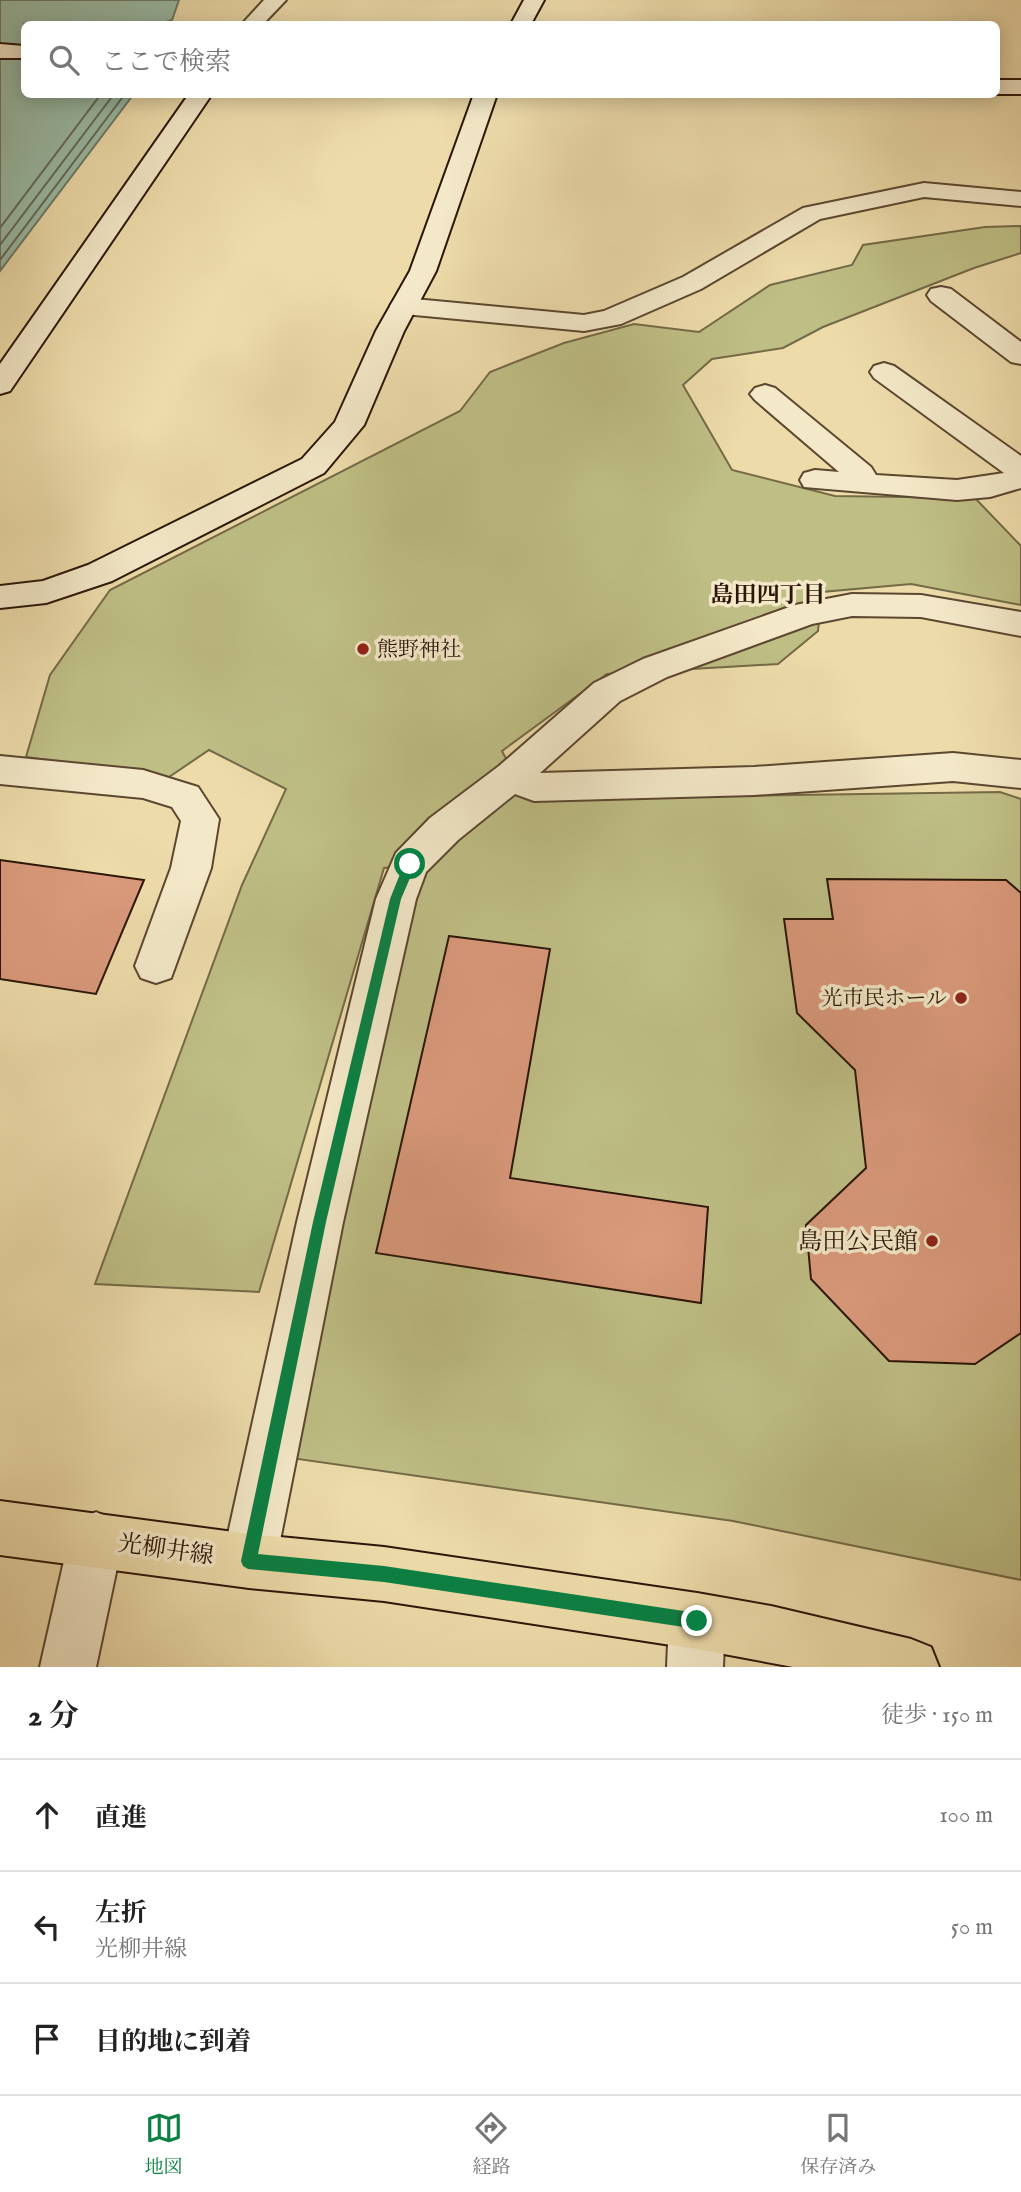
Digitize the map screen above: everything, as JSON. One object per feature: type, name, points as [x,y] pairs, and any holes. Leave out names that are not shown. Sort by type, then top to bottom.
[{"type":"main road","name":"光柳井線","points":[[0,1528],[248,1561],[384,1574],[696,1644],[771,1634],[911,1667]]},
{"type":"street","points":[[255,21],[276,0]]},
{"type":"street","points":[[524,21],[534,0]]},
{"type":"street","points":[[0,51],[21,52]]},
{"type":"street","points":[[1000,87],[1021,87]]},
{"type":"street","points":[[0,385],[198,98]]},
{"type":"street","points":[[0,597],[46,592],[100,573],[313,466],[349,425],[390,331],[423,271],[485,98]]},
{"type":"street","points":[[404,306],[584,323],[611,318],[692,283],[812,213],[924,190],[1021,199]]},
{"type":"street","points":[[941,295],[1020,355]]},
{"type":"street","points":[[884,372],[1021,471]]},
{"type":"street","points":[[765,394],[860,474],[863,483]]},
{"type":"street","points":[[815,480],[957,490],[990,487],[1021,478]]},
{"type":"street","points":[[248,1561],[320,1222],[396,899],[410,864],[444,829],[512,776],[607,692],[655,668],[807,613],[852,605],[920,606],[1021,624]]},
{"type":"street","points":[[512,776],[534,787],[754,781],[954,767],[1021,774]]},
{"type":"street","points":[[0,770],[143,785],[185,797],[200,820],[191,868],[156,967]]},
{"type":"street","points":[[68,1667],[96,1539]]},
{"type":"green space","points":[[1021,226],[1021,253],[974,268],[823,327],[783,348],[712,359],[683,385],[732,470],[835,496],[975,498],[1021,546],[1021,605],[911,584],[822,592],[818,631],[778,664],[607,674],[502,751],[527,799],[1000,792],[1021,799],[1021,1580],[733,1521],[291,1458],[413,891],[425,864],[384,868],[259,1292],[95,1284],[242,885],[286,789],[209,750],[169,777],[26,757],[50,675],[110,590],[460,411],[490,372],[564,343],[634,324],[699,332],[770,285],[852,265],[863,245],[985,227]]},
{"type":"water","points":[[0,0],[179,0],[172,20],[169,21],[21,21],[21,98],[131,98],[0,271]]},
{"type":"building","points":[[0,860],[144,880],[96,994],[0,979]]},
{"type":"building","points":[[827,879],[1006,880],[1021,893],[1021,1333],[975,1364],[889,1361],[811,1279],[806,1225],[866,1168],[855,1070],[797,1013],[784,919],[833,919]]},
{"type":"building","points":[[449,936],[550,949],[510,1178],[708,1207],[701,1303],[376,1253]]},
{"type":"place","name":"熊野神社","points":[[363,649]]},
{"type":"place","name":"光市民ホール","points":[[961,998]]},
{"type":"place","name":"島田公民館","points":[[932,1241]]},
{"type":"district","name":"島田四丁目","points":[[768,594]]},
{"type":"route","points":[[410,864],[396,899],[320,1222],[248,1561],[384,1574],[697,1621]]}]
